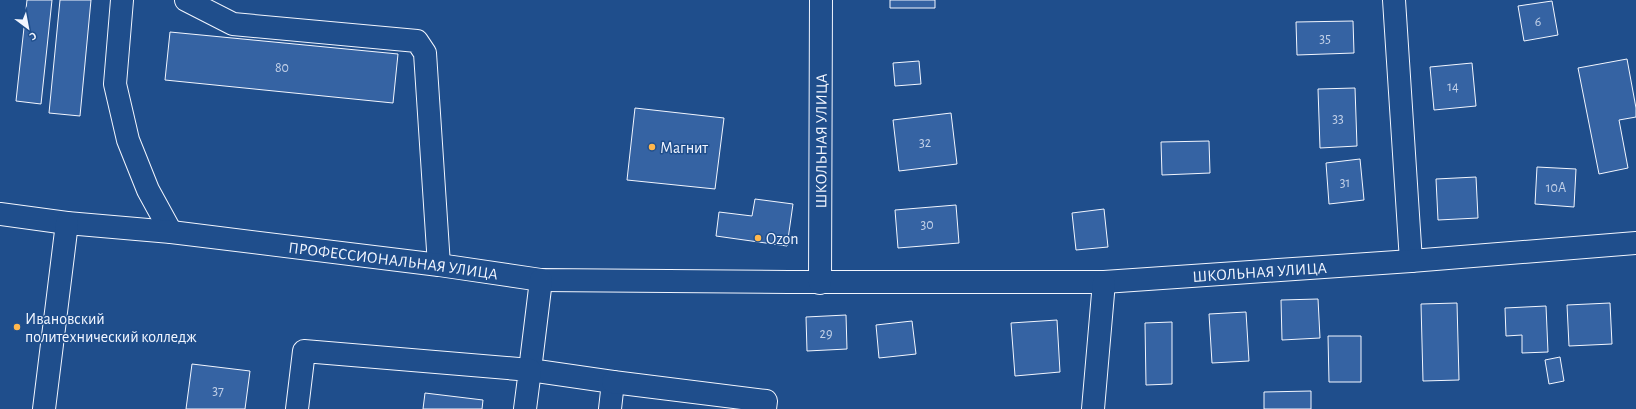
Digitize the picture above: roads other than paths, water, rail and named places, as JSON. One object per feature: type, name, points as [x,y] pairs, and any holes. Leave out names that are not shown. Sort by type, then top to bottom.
[{"type":"street","points":[[122,0],[115,84],[128,140],[148,190],[171,232]]},
{"type":"street","points":[[186,0],[233,24],[417,41],[425,53],[439,265]]},
{"type":"street","name":"ШКОЛЬНАЯ УЛИЦА","points":[[821,0],[820,283],[1106,282],[1411,261],[1636,243]]},
{"type":"street","points":[[1394,0],[1411,261]]},
{"type":"street","name":"ПРОФЕССИОНАЛЬНАЯ УЛИЦА","points":[[0,214],[67,223],[171,232],[439,265],[542,280],[820,283]]},
{"type":"street","points":[[44,409],[67,223]]},
{"type":"street","points":[[525,409],[542,280]]},
{"type":"street","points":[[1093,409],[1106,282]]},
{"type":"street","points":[[297,409],[304,351],[530,370],[767,406]]},
{"type":"street","points":[[610,409],[613,382]]},
{"type":"place","name":"Магнит","points":[[652,147]]},
{"type":"place","name":"Ozon","points":[[758,238]]},
{"type":"place","name":"Ивановский политехнический колледж","points":[[17,327]]}]
